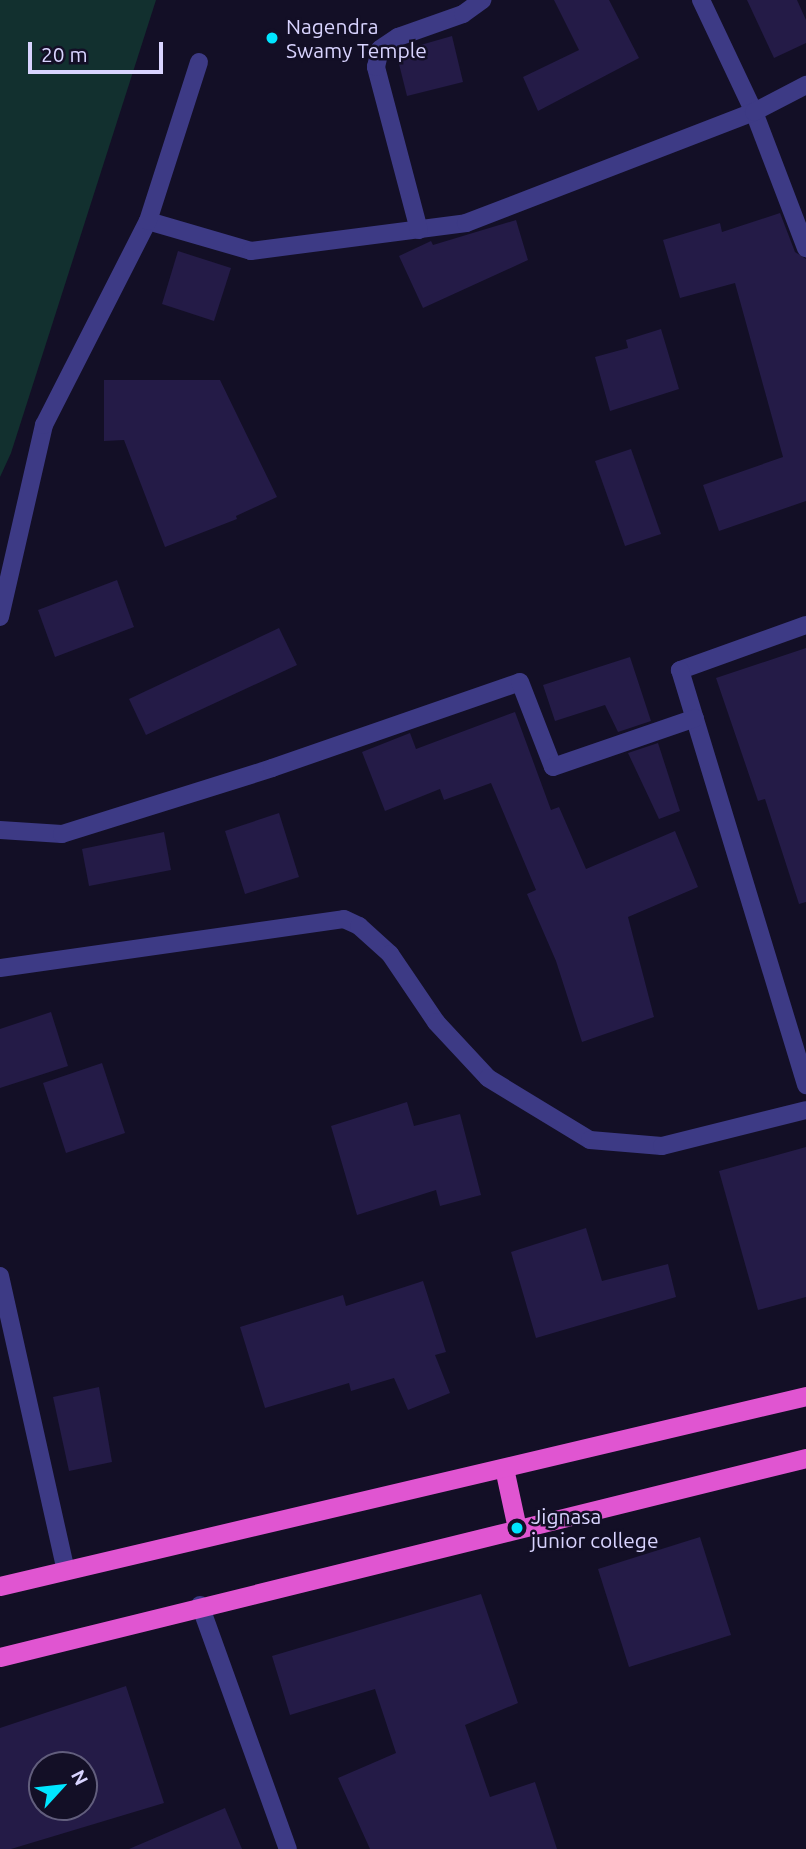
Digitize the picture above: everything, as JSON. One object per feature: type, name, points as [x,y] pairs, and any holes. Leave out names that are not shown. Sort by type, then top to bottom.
[{"type":"highway","points":[[0,1586],[806,1396]]},
{"type":"highway","points":[[0,1657],[200,1605],[806,1458]]},
{"type":"highway","points":[[505,1468],[517,1528]]},
{"type":"street","points":[[419,230],[376,67],[380,49],[398,37],[463,14],[482,0]]},
{"type":"street","points":[[701,0],[754,112],[806,248]]},
{"type":"street","points":[[0,617],[44,425],[148,221],[200,62]]},
{"type":"street","points":[[148,221],[251,251],[466,223],[754,112],[806,85]]},
{"type":"street","points":[[806,625],[680,670],[806,1085]]},
{"type":"street","points":[[0,830],[62,834],[272,768],[520,682],[553,767],[695,718]]},
{"type":"street","points":[[0,968],[344,919],[359,926],[390,954],[436,1022],[488,1078],[590,1140],[663,1146],[806,1110]]},
{"type":"street","points":[[0,1276],[66,1571]]},
{"type":"street","points":[[200,1605],[288,1849]]},
{"type":"green space","points":[[0,0],[156,0],[11,453],[0,477]]},
{"type":"building","points":[[554,0],[609,0],[639,58],[538,111],[523,77],[579,50]]},
{"type":"building","points":[[747,0],[797,0],[806,20],[806,43],[774,58]]},
{"type":"building","points":[[452,36],[463,82],[407,96],[396,52]]},
{"type":"building","points":[[780,213],[795,252],[806,259],[806,501],[719,531],[703,485],[783,457],[735,283],[680,298],[663,240],[720,223],[722,232]]},
{"type":"building","points":[[516,220],[528,260],[423,308],[399,256],[431,241],[433,245]]},
{"type":"building","points":[[178,251],[231,268],[214,321],[162,304]]},
{"type":"building","points":[[661,329],[679,389],[610,411],[595,357],[628,348],[626,340]]},
{"type":"building","points":[[104,380],[220,380],[277,497],[236,516],[237,519],[165,547],[124,440],[104,441]]},
{"type":"building","points":[[631,449],[661,534],[625,546],[595,461]]},
{"type":"building","points":[[117,580],[134,627],[55,657],[38,610]]},
{"type":"building","points":[[279,628],[297,665],[146,735],[129,699]]},
{"type":"building","points":[[806,648],[806,902],[799,904],[765,799],[758,801],[716,678]]},
{"type":"building","points":[[630,657],[651,721],[618,732],[605,705],[555,721],[543,685]]},
{"type":"building","points":[[515,712],[551,810],[559,807],[586,869],[675,831],[698,887],[628,917],[654,1017],[582,1042],[556,961],[527,894],[536,890],[491,783],[444,800],[440,789],[385,811],[362,752],[410,733],[416,749]]},
{"type":"building","points":[[658,743],[680,811],[659,819],[628,753]]},
{"type":"building","points":[[279,813],[299,877],[245,894],[225,831]]},
{"type":"building","points":[[164,832],[171,870],[89,886],[82,849]]},
{"type":"building","points":[[51,1012],[68,1066],[0,1088],[0,1029]]},
{"type":"building","points":[[102,1063],[125,1133],[66,1153],[43,1083]]},
{"type":"building","points":[[407,1102],[414,1126],[460,1114],[481,1195],[440,1206],[436,1190],[357,1215],[331,1126]]},
{"type":"building","points":[[806,1147],[806,1297],[758,1310],[719,1171]]},
{"type":"building","points":[[586,1228],[602,1281],[668,1264],[676,1297],[536,1338],[511,1252]]},
{"type":"building","points":[[423,1281],[446,1352],[435,1355],[450,1393],[408,1410],[394,1378],[351,1391],[349,1383],[265,1408],[240,1327],[343,1295],[346,1306]]},
{"type":"building","points":[[99,1387],[112,1462],[69,1471],[53,1397]]},
{"type":"building","points":[[700,1537],[731,1635],[629,1667],[598,1569]]},
{"type":"building","points":[[481,1594],[518,1703],[465,1725],[490,1797],[535,1782],[557,1849],[370,1849],[338,1778],[396,1753],[375,1689],[290,1715],[272,1656]]},
{"type":"building","points":[[126,1686],[164,1803],[11,1849],[0,1849],[0,1728]]},
{"type":"building","points":[[225,1808],[242,1849],[129,1849]]},
{"type":"place","name":"Nagendra Swamy Temple","points":[[272,38]]},
{"type":"place","name":"Jignasa junior college","points":[[517,1528]]}]
